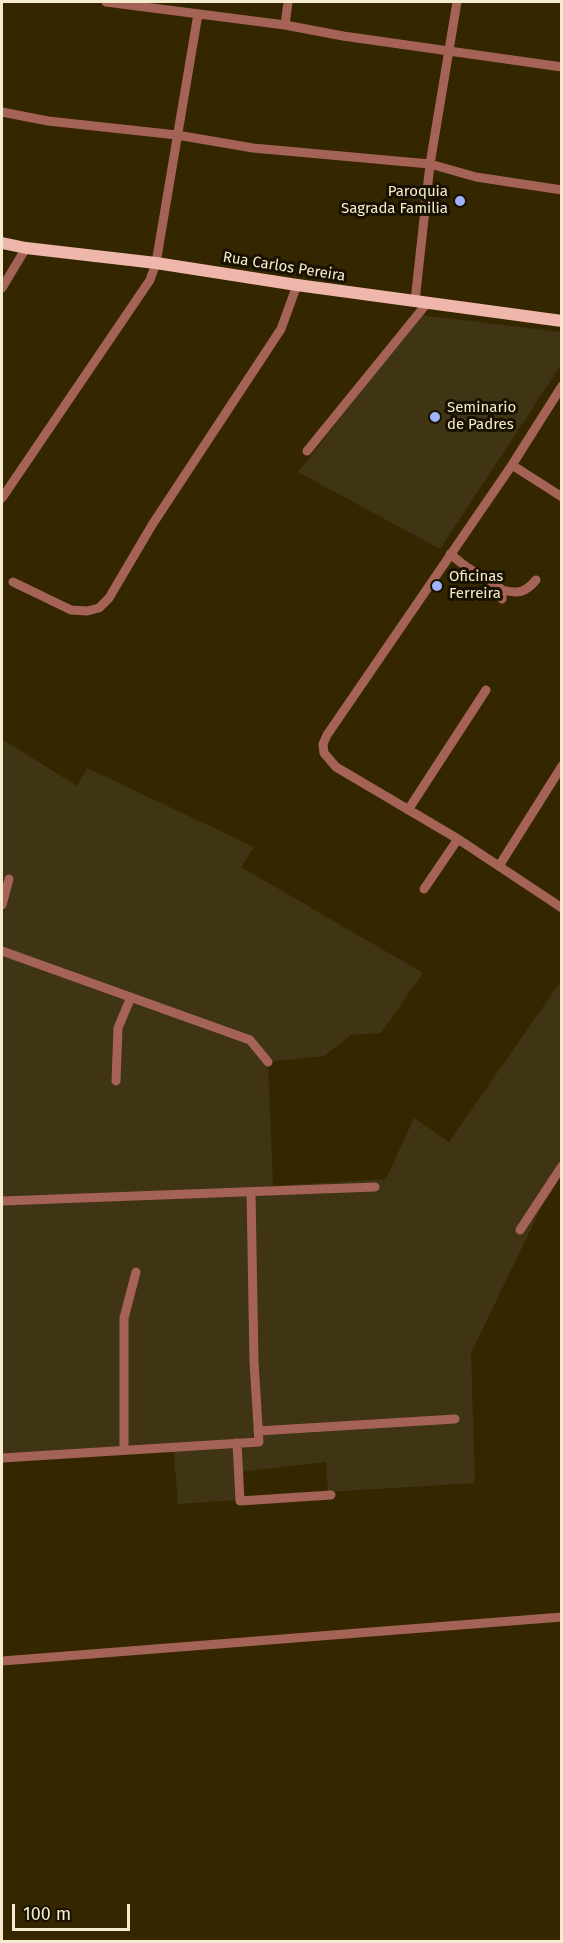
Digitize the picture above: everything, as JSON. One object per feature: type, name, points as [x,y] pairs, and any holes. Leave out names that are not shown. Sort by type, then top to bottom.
[{"type":"main road","name":"Rua Carlos Pereira","points":[[2,243],[561,321]]},
{"type":"street","points":[[106,2],[285,25],[343,36],[561,67]]},
{"type":"street","points":[[285,25],[288,2]]},
{"type":"street","points":[[307,452],[421,302],[430,164],[457,2]]},
{"type":"street","points":[[2,498],[146,287],[156,263],[198,14]]},
{"type":"street","points":[[2,112],[48,121],[177,135],[253,148],[430,164],[476,177],[561,190]]},
{"type":"street","points":[[2,288],[26,248]]},
{"type":"street","points":[[13,582],[71,610],[87,611],[99,608],[109,598],[152,525],[281,329],[297,285]]},
{"type":"street","points":[[561,386],[558,397],[323,744],[324,753],[336,767],[458,839],[561,908]]},
{"type":"street","points":[[512,465],[561,497]]},
{"type":"street","points":[[450,554],[470,569],[488,578],[502,595],[527,590],[536,580]]},
{"type":"street","points":[[408,810],[486,690]]},
{"type":"street","points":[[499,866],[561,766]]},
{"type":"street","points":[[424,889],[458,839]]},
{"type":"street","points":[[2,904],[9,879]]},
{"type":"street","points":[[2,951],[250,1040],[268,1062]]},
{"type":"street","points":[[116,1081],[118,1028],[131,997]]},
{"type":"street","points":[[520,1230],[561,1166]]},
{"type":"street","points":[[2,1201],[375,1187]]},
{"type":"street","points":[[2,1458],[259,1442],[254,1362],[250,1192]]},
{"type":"street","points":[[124,1450],[124,1318],[136,1272]]},
{"type":"street","points":[[258,1431],[455,1419]]},
{"type":"street","points":[[237,1443],[240,1500],[331,1495]]},
{"type":"street","points":[[2,1661],[561,1617]]},
{"type":"shaded area","name":"Seminario de Padres","points":[[421,315],[561,332],[561,365],[440,549],[298,472]]},
{"type":"shaded area","points":[[2,739],[77,786],[87,768],[254,847],[241,867],[423,973],[381,1033],[351,1035],[324,1056],[268,1062],[273,1186],[386,1179],[414,1118],[449,1142],[561,981],[561,1176],[541,1208],[471,1353],[475,1483],[328,1492],[326,1462],[239,1472],[238,1500],[178,1504],[173,1444],[2,1456],[2,917],[13,883],[2,878]]},
{"type":"place","name":"Paroquia Sagrada Familia","points":[[460,201]]},
{"type":"place","name":"Seminario de Padres","points":[[435,417]]},
{"type":"place","name":"Oficinas Ferreira","points":[[437,586]]}]
